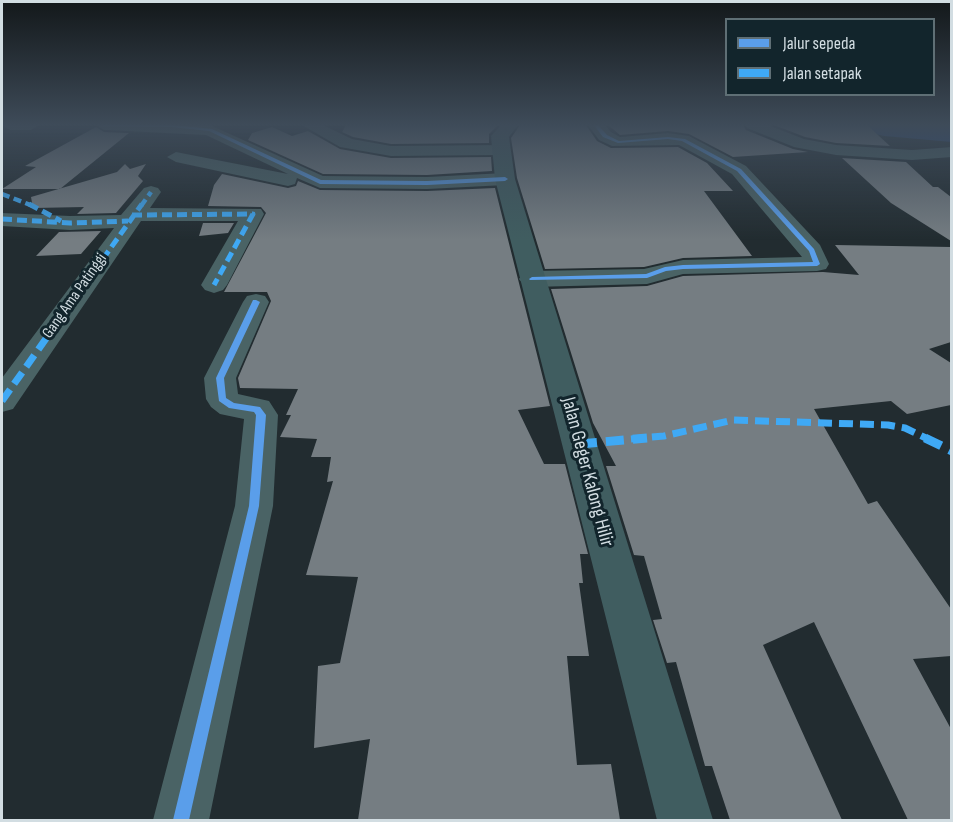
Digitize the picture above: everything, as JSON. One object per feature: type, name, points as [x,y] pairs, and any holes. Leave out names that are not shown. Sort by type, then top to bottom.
[{"type":"main road","name":"Jalan Geger Kalong Hilir","points":[[508,163],[532,279],[685,820]]},
{"type":"street","points":[[206,163],[278,179],[320,182],[427,183],[475,163]]},
{"type":"street","points":[[281,163],[320,182]]},
{"type":"street","points":[[532,279],[647,276],[682,267],[817,264],[806,243],[739,170],[727,163]]},
{"type":"street","points":[[928,163],[942,171]]},
{"type":"street","name":"Gang Ama Patinggi","points":[[2,401],[130,218],[151,192]]},
{"type":"street","points":[[2,194],[17,202],[42,209],[61,221]]},
{"type":"street","points":[[2,219],[61,221],[253,214],[214,285]]},
{"type":"street","points":[[181,820],[254,506],[261,415],[257,409],[231,406],[222,399],[220,378],[256,302]]},
{"type":"building","points":[[30,163],[92,163],[60,189],[2,189],[36,167],[25,166]]},
{"type":"building","points":[[300,163],[491,163],[492,171],[427,175],[323,174]]},
{"type":"building","points":[[515,163],[707,163],[733,191],[704,191],[752,256],[683,258],[644,267],[545,269],[517,178]]},
{"type":"building","points":[[848,163],[907,163],[933,187],[938,187],[951,197],[951,241],[891,203]]},
{"type":"building","points":[[125,164],[130,169],[146,164],[138,176],[143,181],[116,213],[77,214],[84,207],[33,208],[31,197],[117,172]]},
{"type":"building","points":[[222,174],[288,188],[296,186],[298,181],[320,190],[427,191],[495,188],[550,406],[518,410],[544,464],[565,464],[588,554],[580,554],[583,583],[579,583],[589,656],[567,656],[577,765],[611,764],[620,820],[358,820],[370,739],[314,748],[318,666],[340,663],[358,577],[306,575],[333,481],[327,482],[331,457],[311,457],[317,439],[280,437],[291,415],[286,415],[298,389],[240,388],[238,378],[271,301],[267,292],[224,292],[266,213],[261,207],[208,206],[214,185]]},
{"type":"building","points":[[203,223],[234,223],[228,233],[199,236]]},
{"type":"building","points":[[101,231],[81,254],[36,256],[59,232]]},
{"type":"building","points":[[835,245],[951,247],[951,342],[929,349],[951,363],[951,405],[907,414],[891,401],[814,409],[868,504],[877,501],[951,609],[951,656],[913,659],[951,729],[951,820],[908,820],[814,622],[763,645],[842,820],[730,820],[712,766],[705,766],[676,662],[667,663],[653,620],[662,619],[644,556],[634,555],[606,466],[616,466],[593,423],[551,289],[647,286],[683,276],[823,272],[859,275]]},
{"type":"marked path","points":[[2,401],[151,192]]},
{"type":"marked path","points":[[2,194],[42,209],[61,221]]},
{"type":"marked path","points":[[132,215],[253,214],[214,285]]},
{"type":"marked path","points":[[2,219],[70,223],[128,221]]},
{"type":"marked path","points":[[579,444],[664,436],[733,420],[888,425],[905,428],[952,451]]},
{"type":"cycle path","points":[[281,163],[320,182],[427,183],[505,179]]},
{"type":"cycle path","points":[[532,279],[647,276],[665,269],[683,267],[817,264],[812,250],[739,170],[727,163]]},
{"type":"cycle path","points":[[181,820],[254,506],[261,415],[257,409],[232,406],[222,399],[220,378],[256,302]]}]
